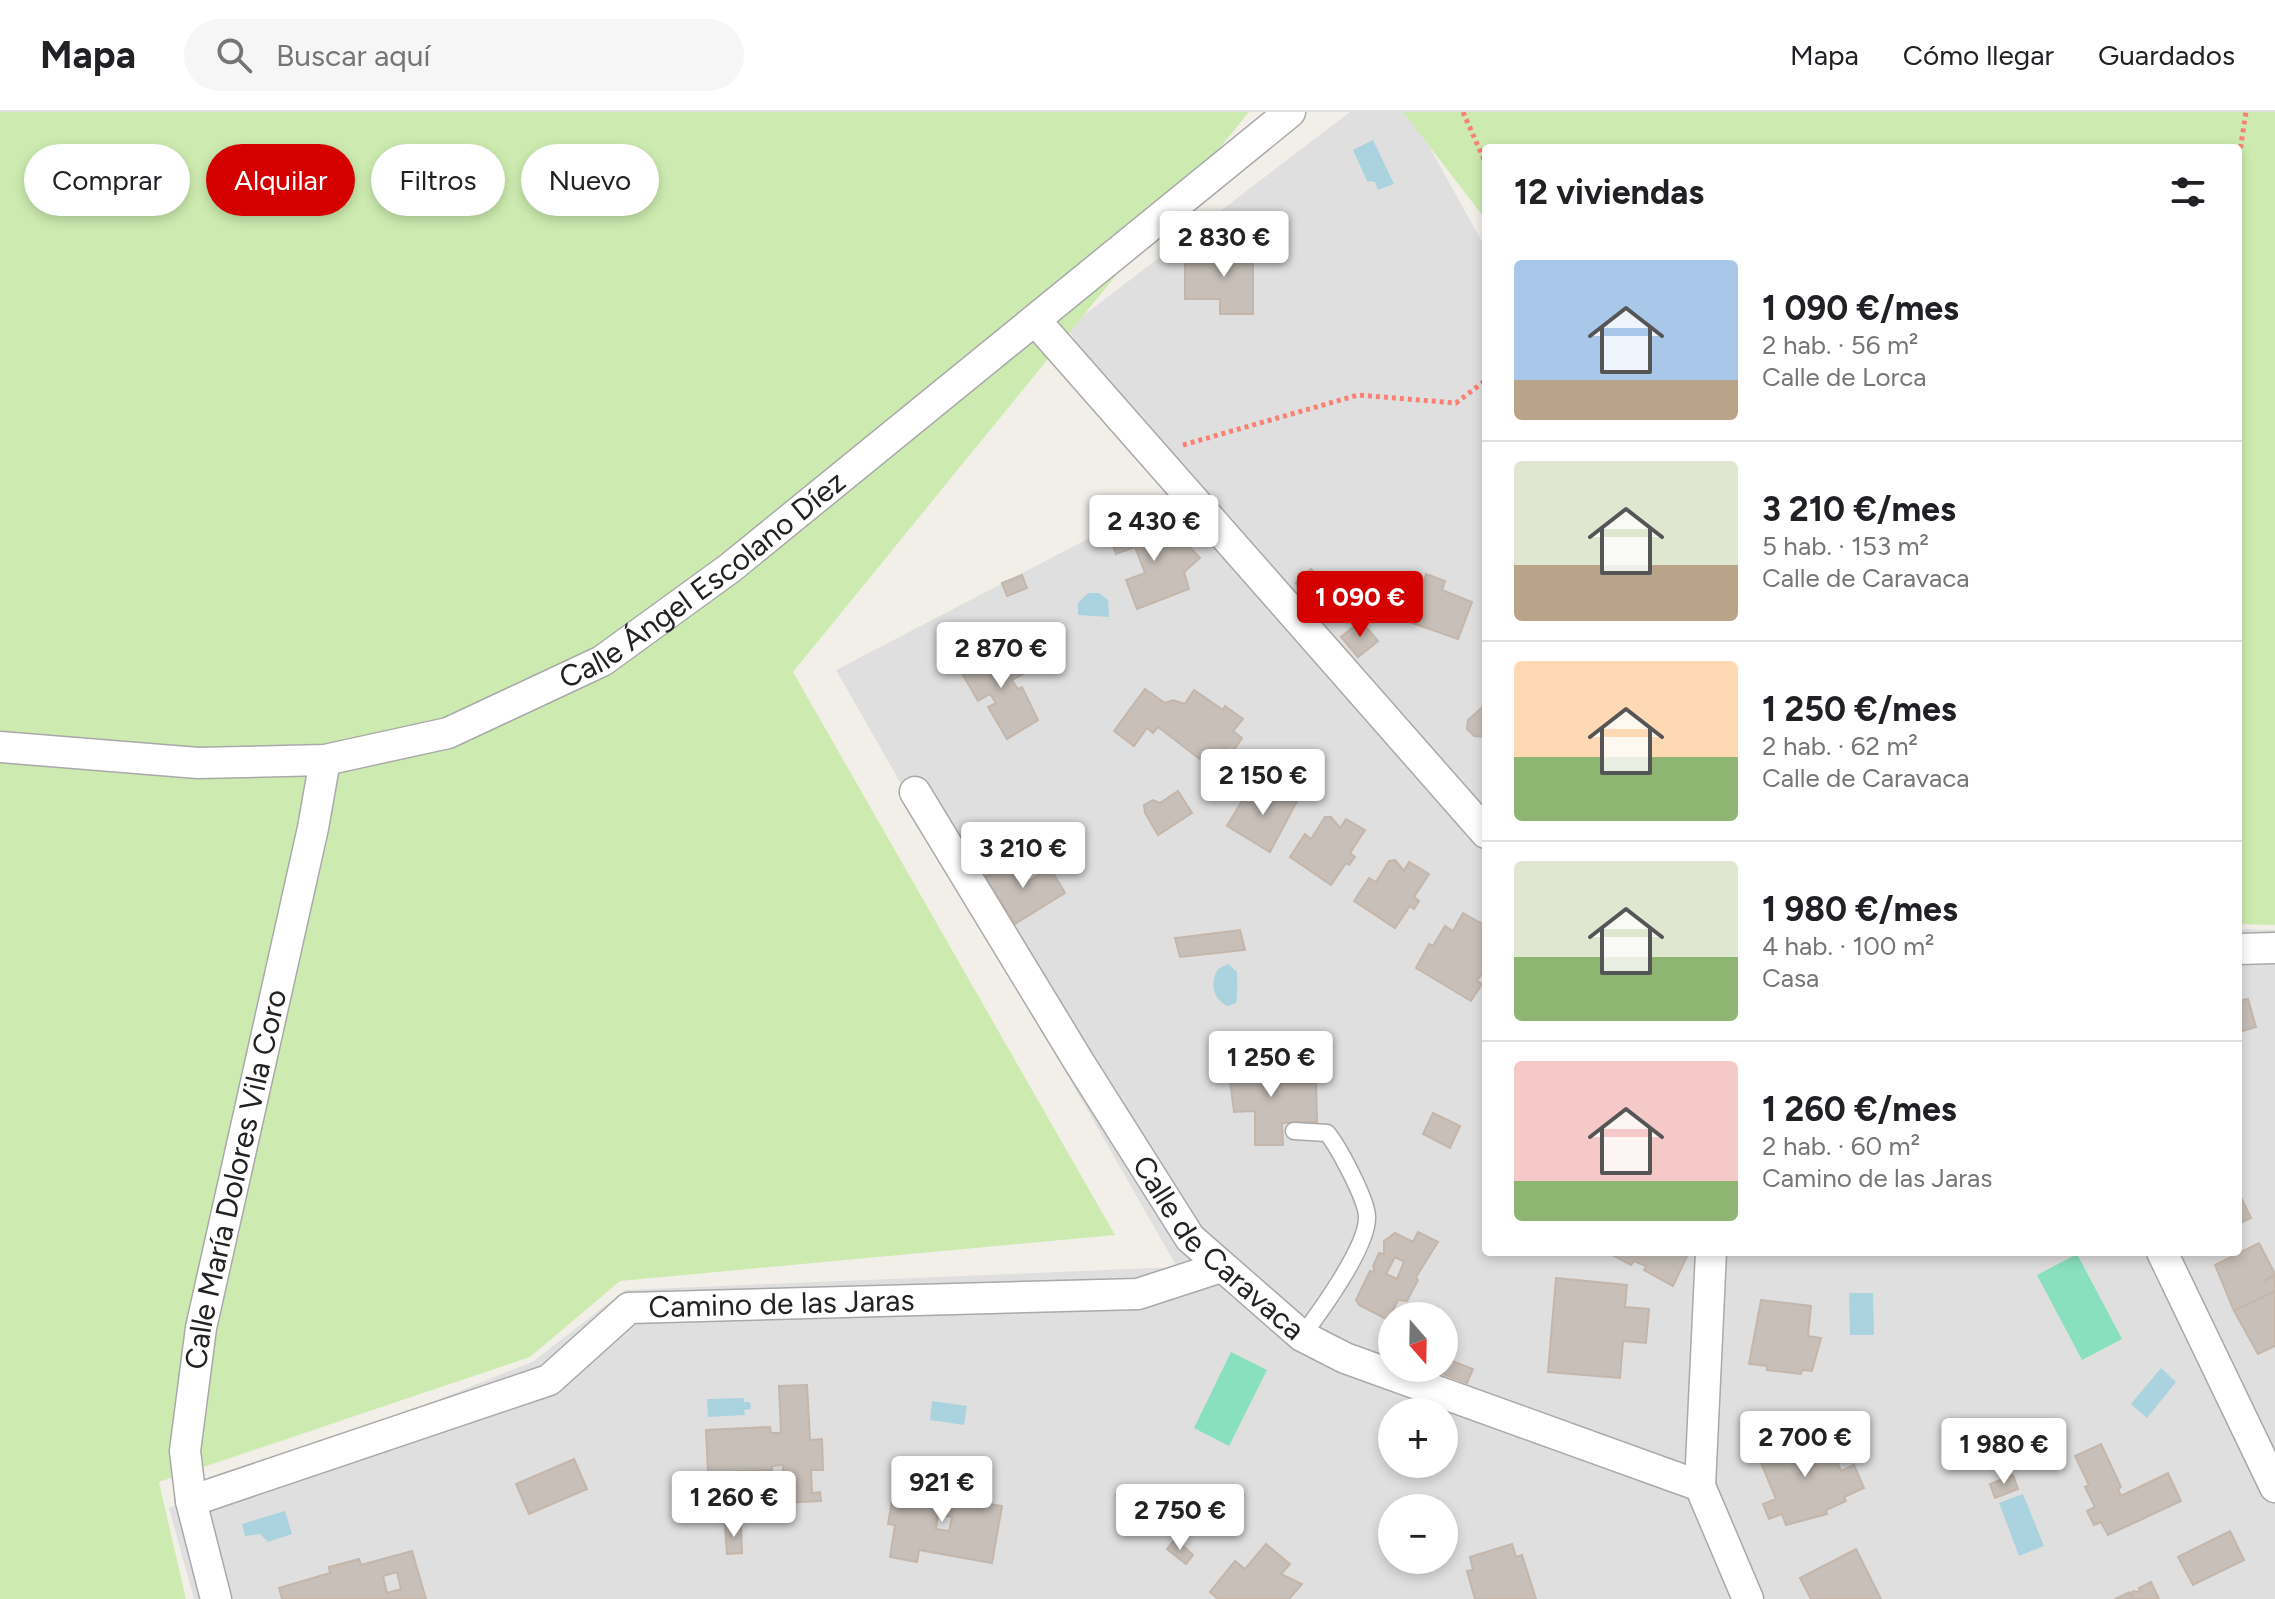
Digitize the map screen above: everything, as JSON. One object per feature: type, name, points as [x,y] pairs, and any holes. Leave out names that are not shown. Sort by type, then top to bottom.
[{"type":"street","name":"Calle Ángel Escolano Díez","points":[[0,747],[198,763],[325,760],[448,733],[602,661],[730,568],[1290,112]]},
{"type":"street","points":[[1035,320],[1482,828]]},
{"type":"street","name":"Calle María Dolores Vila Coro","points":[[216,1599],[191,1501],[185,1451],[201,1328],[313,828],[325,760]]},
{"type":"street","name":"Calle de Caravaca","points":[[915,792],[1190,1238],[1221,1267],[1302,1336],[1345,1358],[1700,1486]]},
{"type":"street","points":[[2242,949],[2275,948]]},
{"type":"street","points":[[1711,1256],[1700,1486],[1748,1599]]},
{"type":"street","points":[[2164,1256],[2275,1487]]},
{"type":"street","name":"Camino de las Jaras","points":[[191,1501],[549,1380],[629,1308],[1138,1294],[1221,1267]]},
{"type":"lane","points":[[1294,1131],[1327,1133],[1339,1148],[1367,1216],[1359,1244],[1302,1336]]},
{"type":"path","points":[[1463,112],[1482,155]]},
{"type":"path","points":[[2241,144],[2246,112]]},
{"type":"path","points":[[1152,455],[1358,395],[1456,403],[1482,383]]},
{"type":"shaded area","points":[[1350,112],[1410,112],[1482,242],[1482,1256],[2242,1256],[2242,929],[2275,930],[2275,1599],[194,1599],[169,1508],[534,1361],[625,1290],[1177,1267],[836,670],[1176,493],[1067,328]]},
{"type":"green space","points":[[0,112],[1249,112],[793,672],[1115,1235],[620,1281],[530,1357],[159,1482],[186,1599],[0,1599]]},
{"type":"green space","points":[[1403,112],[2275,112],[2275,925],[2242,924],[2242,144],[1482,144],[1482,215]]},
{"type":"green space","points":[[2078,1256],[2122,1339],[2082,1360],[2037,1275]]},
{"type":"green space","points":[[1231,1352],[1267,1370],[1229,1446],[1194,1428]]},
{"type":"water","points":[[1373,140],[1394,184],[1378,190],[1375,182],[1367,181],[1353,150]]},
{"type":"water","points":[[1088,593],[1099,593],[1108,600],[1109,617],[1078,615],[1078,603]]},
{"type":"water","points":[[1228,964],[1237,972],[1237,988],[1236,1003],[1228,1006],[1216,995],[1213,985],[1218,969]]},
{"type":"water","points":[[1849,1293],[1873,1293],[1874,1335],[1850,1335]]},
{"type":"water","points":[[2161,1368],[2176,1382],[2147,1418],[2131,1404]]},
{"type":"water","points":[[744,1398],[744,1402],[750,1402],[751,1409],[744,1410],[745,1415],[708,1417],[707,1399]]},
{"type":"water","points":[[932,1401],[967,1406],[964,1425],[930,1420]]},
{"type":"water","points":[[2023,1494],[2044,1546],[2019,1556],[1999,1503]]},
{"type":"water","points":[[285,1511],[292,1534],[268,1542],[260,1534],[245,1536],[242,1524]]},
{"type":"building","points":[[1217,245],[1253,245],[1253,314],[1220,314],[1220,299],[1185,299],[1185,262],[1217,261]]},
{"type":"building","points":[[1142,518],[1149,537],[1166,531],[1173,550],[1183,540],[1200,558],[1184,572],[1189,589],[1137,609],[1126,580],[1145,573],[1135,547],[1116,554],[1108,531]]},
{"type":"building","points":[[1311,569],[1330,591],[1315,604],[1296,583]]},
{"type":"building","points":[[1426,574],[1445,581],[1442,590],[1472,602],[1458,639],[1409,622]]},
{"type":"building","points":[[1022,575],[1027,588],[1007,596],[1002,583]]},
{"type":"building","points":[[1361,621],[1378,641],[1358,657],[1341,637]]},
{"type":"building","points":[[1008,649],[1023,674],[1012,680],[1018,689],[1022,687],[1038,720],[1007,739],[988,707],[996,703],[990,694],[978,701],[959,668],[989,650],[993,657]]},
{"type":"building","points":[[1145,689],[1165,703],[1173,700],[1185,704],[1194,690],[1223,710],[1225,706],[1243,719],[1233,731],[1242,738],[1232,753],[1223,747],[1209,766],[1158,727],[1153,733],[1147,728],[1134,746],[1114,731]]},
{"type":"building","points":[[1482,708],[1482,737],[1474,736],[1467,729],[1468,720]]},
{"type":"building","points":[[1261,783],[1297,801],[1270,852],[1227,826],[1242,801],[1250,803]]},
{"type":"building","points":[[1178,791],[1192,813],[1158,835],[1145,813],[1144,805],[1153,800],[1160,803]]},
{"type":"building","points":[[1325,817],[1331,817],[1340,828],[1346,819],[1365,830],[1350,853],[1355,857],[1349,865],[1346,863],[1331,885],[1290,857],[1305,834],[1311,839]]},
{"type":"building","points":[[1014,858],[1029,881],[1050,868],[1065,893],[1015,924],[985,877]]},
{"type":"building","points":[[1395,860],[1404,871],[1409,862],[1429,874],[1414,897],[1419,901],[1414,909],[1410,906],[1395,928],[1354,901],[1369,878],[1376,882],[1389,861]]},
{"type":"building","points":[[1463,913],[1482,924],[1482,973],[1477,981],[1482,984],[1471,1001],[1416,968],[1429,944],[1433,946],[1445,926],[1453,931]]},
{"type":"building","points":[[1240,930],[1245,950],[1180,957],[1175,938]]},
{"type":"building","points":[[2248,999],[2256,1027],[2242,1031],[2242,1000]]},
{"type":"building","points":[[1271,1059],[1271,1063],[1279,1062],[1280,1084],[1316,1083],[1317,1122],[1282,1123],[1283,1145],[1255,1145],[1255,1111],[1234,1112],[1228,1065]]},
{"type":"building","points":[[1433,1113],[1460,1126],[1450,1148],[1423,1134]]},
{"type":"building","points":[[2242,1199],[2251,1218],[2242,1222]]},
{"type":"building","points":[[1418,1232],[1438,1242],[1416,1277],[1418,1280],[1407,1301],[1378,1302],[1378,1315],[1359,1305],[1356,1300],[1370,1271],[1375,1272],[1373,1266],[1379,1253],[1384,1254],[1384,1241],[1395,1233],[1413,1242]],"holes":[[[1395,1257],[1404,1262],[1397,1279],[1386,1274]]]},
{"type":"building","points":[[2259,1243],[2275,1274],[2263,1281],[2275,1276],[2275,1291],[2234,1311],[2215,1265],[2233,1256],[2242,1256],[2242,1252]]},
{"type":"building","points":[[1614,1256],[1687,1256],[1673,1286],[1644,1270],[1646,1266],[1634,1261],[1631,1265]]},
{"type":"building","points":[[1556,1278],[1627,1285],[1625,1307],[1649,1309],[1646,1343],[1623,1341],[1620,1378],[1548,1372]]},
{"type":"building","points":[[2275,1291],[2275,1346],[2258,1354],[2234,1311]]},
{"type":"building","points":[[1761,1300],[1811,1306],[1808,1336],[1821,1338],[1812,1371],[1802,1370],[1801,1374],[1767,1370],[1767,1366],[1749,1364]]},
{"type":"building","points":[[1458,1363],[1473,1369],[1467,1383],[1458,1380]]},
{"type":"building","points":[[807,1385],[810,1440],[822,1439],[823,1470],[811,1470],[812,1493],[820,1492],[821,1501],[738,1505],[737,1497],[784,1495],[783,1465],[772,1466],[772,1470],[708,1473],[706,1430],[770,1427],[771,1433],[781,1433],[779,1386]]},
{"type":"building","points":[[1795,1431],[1802,1450],[1828,1440],[1841,1471],[1854,1465],[1864,1488],[1844,1497],[1846,1501],[1826,1510],[1827,1514],[1786,1525],[1782,1514],[1769,1519],[1763,1504],[1776,1499],[1755,1448]]},
{"type":"building","points":[[2101,1444],[2121,1487],[2118,1489],[2121,1496],[2168,1473],[2181,1501],[2108,1535],[2101,1522],[2094,1525],[2087,1511],[2095,1507],[2085,1487],[2089,1485],[2075,1456]]},
{"type":"building","points":[[574,1459],[587,1489],[529,1514],[516,1484]]},
{"type":"building","points":[[2013,1475],[2018,1489],[1995,1498],[1990,1484]]},
{"type":"building","points":[[895,1483],[973,1496],[972,1501],[1002,1506],[992,1563],[919,1550],[917,1562],[890,1557],[895,1525],[888,1524]],"holes":[[[938,1514],[952,1517],[949,1531],[936,1529]]]},
{"type":"building","points":[[741,1525],[742,1553],[727,1554],[725,1526]]},
{"type":"building","points":[[2230,1531],[2244,1560],[2193,1585],[2178,1557]]},
{"type":"building","points":[[1175,1539],[1193,1555],[1186,1564],[1167,1549]]},
{"type":"building","points":[[1266,1544],[1290,1564],[1281,1574],[1302,1584],[1289,1599],[1218,1599],[1210,1592],[1235,1561],[1245,1569]]},
{"type":"building","points":[[1512,1544],[1516,1557],[1522,1555],[1536,1599],[1475,1599],[1467,1571],[1473,1570],[1470,1557]]},
{"type":"building","points":[[1856,1549],[1881,1599],[1811,1599],[1800,1578]]},
{"type":"building","points":[[412,1551],[426,1599],[282,1599],[279,1588],[330,1573],[329,1567],[359,1559],[361,1565]],"holes":[[[397,1572],[401,1589],[387,1593],[383,1576]]]},
{"type":"building","points":[[2151,1582],[2159,1599],[2115,1599],[2130,1592],[2132,1596],[2133,1591],[2140,1592],[2139,1588]]}]
